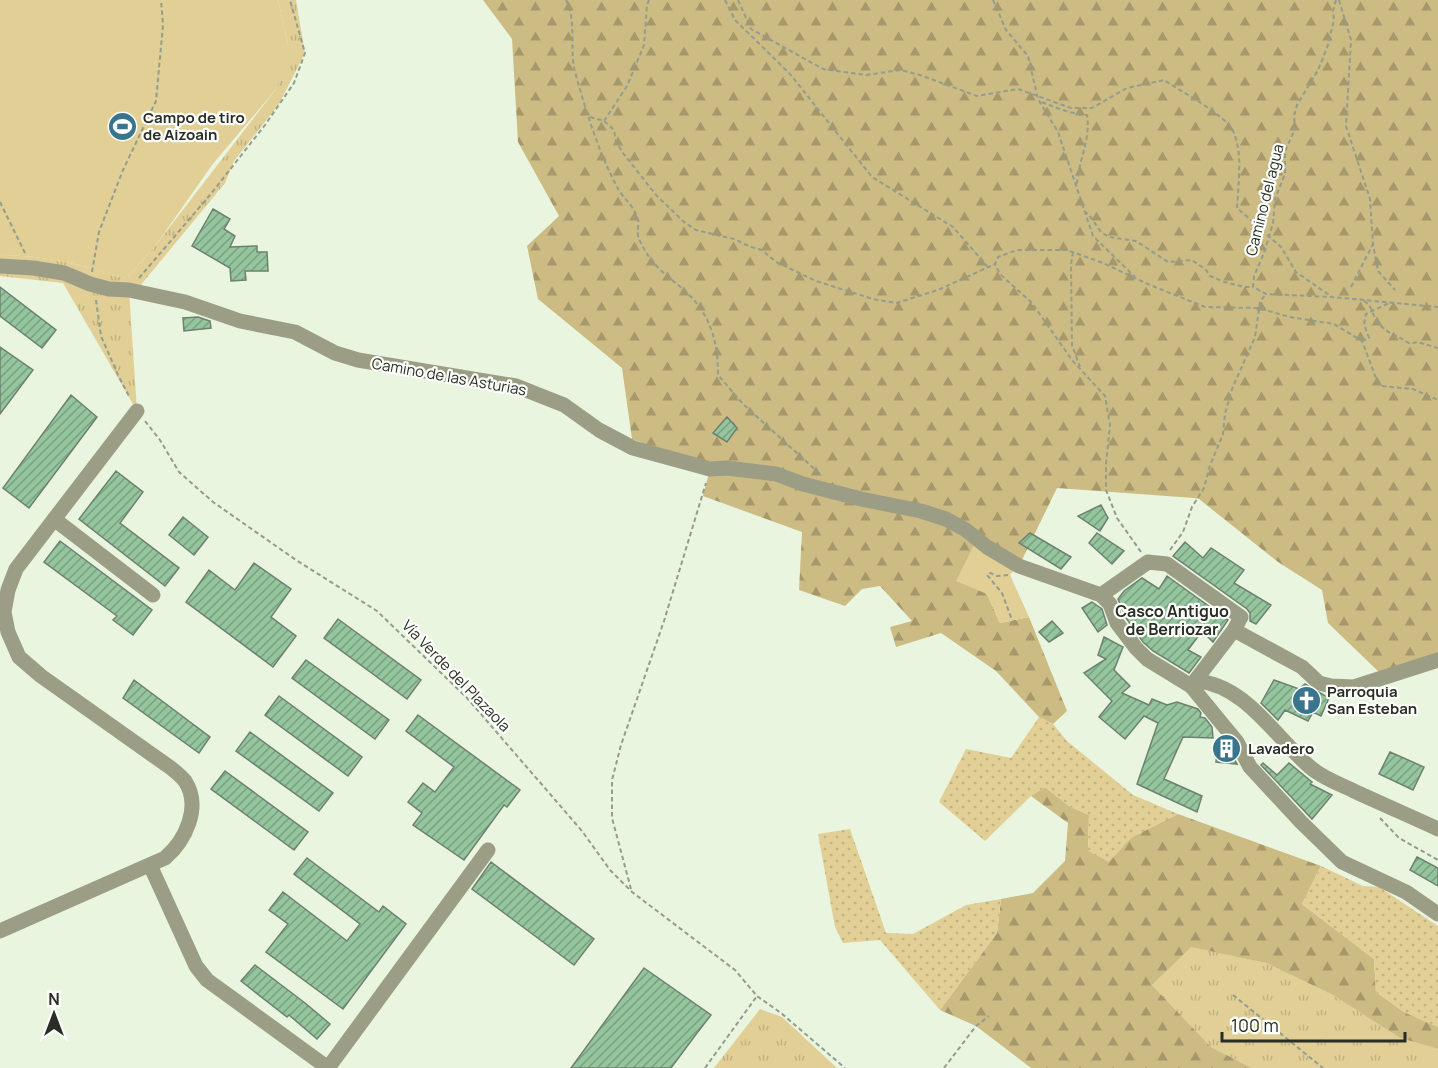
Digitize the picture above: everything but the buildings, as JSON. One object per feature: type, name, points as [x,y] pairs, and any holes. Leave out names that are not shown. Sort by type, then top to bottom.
[{"type":"street","name":"Camino de las Asturias","points":[[0,266],[64,273],[109,289],[129,290],[185,302],[240,321],[295,332],[335,353],[358,360],[516,386],[564,405],[598,430],[633,448],[710,469],[727,468],[776,474],[803,484],[861,499],[921,511],[956,524],[987,547],[1019,566],[1101,595]]},
{"type":"street","points":[[0,931],[165,858],[175,850],[185,833],[190,817],[191,800],[186,782],[171,768],[41,676],[19,657],[8,632],[4,612],[8,590],[16,569],[137,411]]},
{"type":"street","points":[[54,519],[153,595]]},
{"type":"street","points":[[1194,683],[1234,630],[1241,617],[1167,564],[1148,562],[1101,595],[1110,604],[1121,629],[1147,659],[1194,683],[1237,742],[1250,767],[1300,822],[1342,862],[1406,892],[1438,914]]},
{"type":"street","points":[[1234,630],[1302,667],[1319,683],[1330,686],[1354,687],[1438,660]]},
{"type":"street","points":[[1194,683],[1208,681],[1224,688],[1262,715],[1276,735],[1311,769],[1438,829]]},
{"type":"street","points":[[150,865],[196,966],[207,980],[328,1068],[488,850]]},
{"type":"path","points":[[90,284],[99,232],[123,170],[156,101],[163,25],[160,0]]},
{"type":"path","points":[[129,290],[210,195],[265,125],[294,82],[305,53],[290,1],[285,0]]},
{"type":"path","points":[[566,0],[572,24],[574,69],[600,151],[618,189],[637,217],[637,237],[651,262],[690,297],[710,323],[718,354],[718,375],[743,404],[822,476]]},
{"type":"path","points":[[604,121],[627,86],[644,45],[649,0]]},
{"type":"path","points":[[725,0],[735,20],[784,68],[872,177],[953,227],[987,267]]},
{"type":"path","points":[[738,0],[750,29],[824,69],[866,75],[900,70],[977,96],[1018,89],[1058,109],[1063,108],[1087,115],[1088,131],[1076,188]]},
{"type":"path","points":[[993,0],[1006,30],[1028,56],[1038,98],[1058,132],[1093,236],[1136,278]]},
{"type":"path","points":[[1337,0],[1351,40],[1346,126],[1370,199],[1373,244],[1378,271],[1395,290]]},
{"type":"path","name":"Camino del agua","points":[[1253,287],[1254,276],[1273,223],[1275,199],[1285,174],[1285,151],[1295,129],[1294,116],[1297,105],[1318,70],[1334,20],[1333,11],[1337,0]]},
{"type":"path","points":[[1038,98],[1071,108],[1092,108],[1127,88],[1164,80],[1218,115],[1234,132],[1239,165],[1237,208],[1281,247],[1296,272],[1332,297]]},
{"type":"path","points":[[590,117],[604,121],[614,130],[616,141],[623,153],[656,195],[684,222],[696,230],[706,231],[762,250],[776,262],[816,281],[873,299],[896,303],[938,290],[995,264],[998,257],[1017,250],[1067,250],[1205,307],[1258,308],[1290,317],[1334,324],[1362,341],[1381,386],[1413,389],[1438,400]]},
{"type":"path","points":[[0,202],[33,268]]},
{"type":"path","points":[[1084,210],[1101,232],[1109,237],[1136,241],[1168,262],[1192,260],[1206,270],[1210,276],[1224,282],[1253,287],[1266,294],[1332,297],[1438,307]]},
{"type":"path","points":[[1351,287],[1373,244]]},
{"type":"path","points":[[1073,252],[1071,265],[1072,345],[1081,370]]},
{"type":"path","points":[[995,264],[1000,274],[1032,303],[1081,370],[1105,396],[1110,425],[1106,490],[1117,518],[1148,562]]},
{"type":"path","name":"Vía Verde del Plazaola","points":[[90,284],[96,301],[101,336],[118,375],[137,411],[160,440],[179,472],[213,502],[296,560],[377,611],[467,698],[582,831],[610,870],[632,892],[735,970],[757,996],[781,1013],[845,1068]]},
{"type":"path","points":[[1167,564],[1168,553],[1183,532],[1192,507],[1204,488],[1209,468],[1223,434],[1225,414],[1232,388],[1255,337],[1258,308],[1266,294]]},
{"type":"path","points":[[1363,300],[1370,305],[1378,324],[1392,336],[1399,336],[1410,344],[1417,342],[1438,348]]},
{"type":"path","points":[[1362,341],[1369,338],[1364,324],[1366,314],[1391,303]]},
{"type":"path","points":[[632,892],[612,818],[612,780],[621,745],[695,524],[710,469]]},
{"type":"path","points":[[1012,620],[1002,593],[987,575],[990,573],[997,576],[1010,575],[1019,566]]},
{"type":"path","points":[[1368,797],[1390,831],[1438,860]]},
{"type":"path","points":[[1233,995],[1323,1068]]},
{"type":"path","points":[[705,1068],[757,996]]},
{"type":"path","points":[[944,1068],[976,1026],[989,1016]]},
{"type":"green space","name":"Campo de tiro de Aizoain","points":[[0,0],[278,0],[288,44],[286,65],[276,89],[212,165],[158,242],[128,277],[114,276],[58,261],[0,255]]},
{"type":"green space","points":[[278,0],[296,0],[305,53],[279,104],[234,161],[225,183],[140,286],[129,290],[137,411],[63,283],[0,276],[0,255],[58,261],[114,276],[128,277],[158,242],[276,89],[288,44]]},
{"type":"green space","points":[[483,0],[1438,0],[1438,655],[1380,673],[1328,623],[1322,590],[1278,562],[1199,499],[1194,498],[1057,488],[1019,566],[975,543],[987,594],[1000,623],[1029,617],[1067,711],[1053,724],[1039,717],[996,671],[941,633],[896,647],[890,627],[912,621],[880,586],[862,589],[845,606],[799,590],[802,532],[703,496],[710,469],[632,439],[622,368],[538,299],[527,246],[559,216],[518,142],[512,39]]},
{"type":"green space","points":[[975,543],[1017,566],[1010,575],[1029,617],[1000,623],[987,594],[956,581]]},
{"type":"green space","points":[[1039,717],[1053,724],[1067,741],[1133,795],[1178,814],[1132,837],[1109,862],[1088,851],[1089,815],[1069,806],[1045,787],[1031,796],[985,841],[939,802],[966,749],[1011,758]]},
{"type":"green space","points":[[1045,787],[1069,806],[1089,815],[1088,851],[1132,837],[1178,814],[1321,866],[1302,904],[1374,959],[1376,992],[1404,1012],[1438,1027],[1438,1049],[1400,1038],[1331,994],[1266,963],[1191,947],[1152,985],[1211,1047],[1252,1068],[1031,1068],[976,1026],[940,1010],[997,933],[1001,899],[1033,893],[1065,861],[1068,823],[1031,796]]},
{"type":"green space","points":[[850,829],[886,933],[913,934],[966,905],[1001,899],[997,933],[940,1010],[880,940],[843,943],[835,927],[818,834]]},
{"type":"green space","points":[[1321,866],[1363,886],[1379,887],[1438,926],[1438,1027],[1404,1012],[1376,992],[1374,959],[1302,904]]},
{"type":"green space","points":[[1191,946],[1266,963],[1331,994],[1400,1038],[1438,1049],[1438,1068],[1252,1068],[1211,1047],[1152,985]]},
{"type":"green space","points":[[760,1009],[782,1017],[837,1068],[714,1068]]},
{"type":"place","name":"Campo de tiro de Aizoain","points":[[122,127]]},
{"type":"place","name":"Parroquia San Esteban","points":[[1306,701]]},
{"type":"place","name":"Lavadero","points":[[1227,749]]},
{"type":"district","name":"Casco Antiguo de Berriozar","points":[[1172,620]]}]
